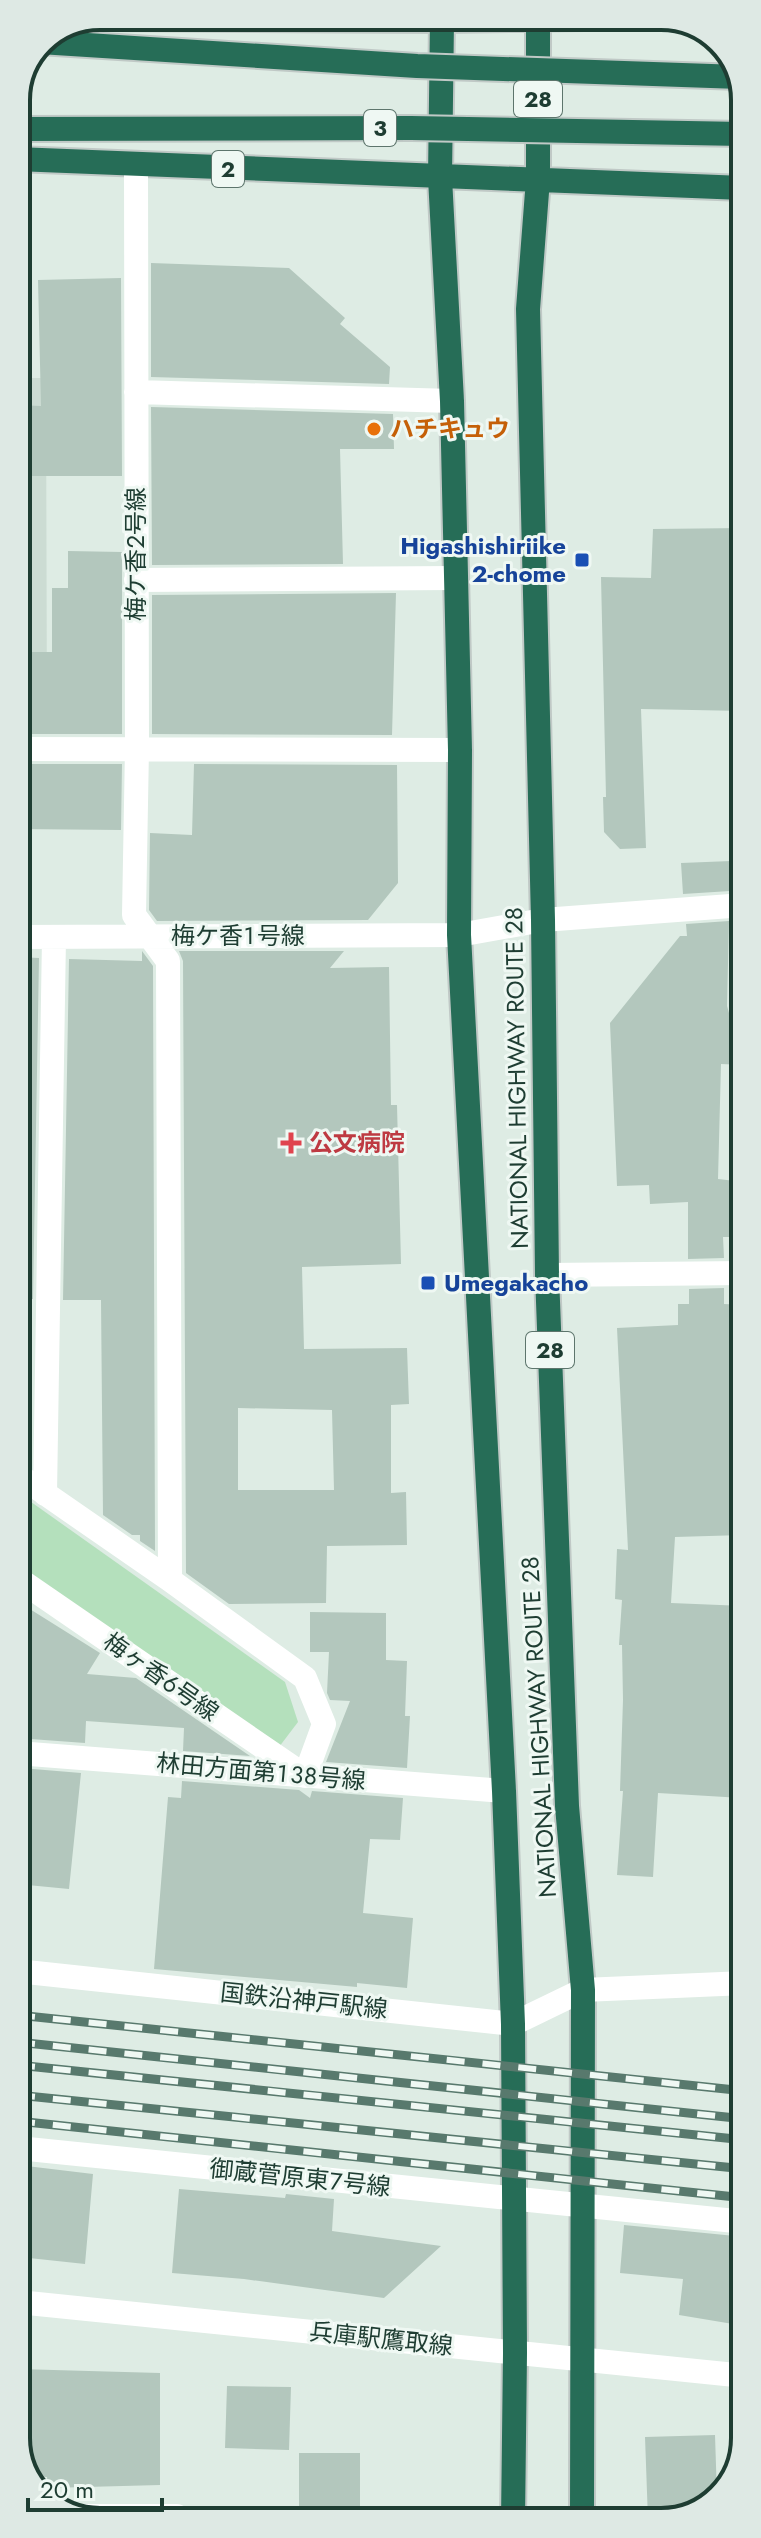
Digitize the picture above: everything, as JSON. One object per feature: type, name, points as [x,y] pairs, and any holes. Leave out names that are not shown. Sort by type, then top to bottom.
[{"type":"highway","name":"NATIONAL HIGHWAY ROUTE 28","points":[[442,30],[440,178],[452,401],[460,750],[459,935],[504,1791],[513,2024],[513,2508]]},
{"type":"highway","name":"NATIONAL HIGHWAY ROUTE 28","points":[[538,30],[538,179],[528,309],[543,920],[547,1275],[567,1806],[583,1990],[582,2508]]},
{"type":"highway","points":[[60,43],[417,66],[727,77]]},
{"type":"highway","name":"3","points":[[30,129],[411,128],[731,134]]},
{"type":"highway","name":"2","points":[[30,160],[731,187]]},
{"type":"street","name":"梅ケ香２号線","points":[[136,165],[137,748],[134,915],[168,961],[170,1580]]},
{"type":"street","points":[[136,392],[452,401]]},
{"type":"street","points":[[136,580],[456,578]]},
{"type":"street","points":[[30,749],[460,750]]},
{"type":"street","name":"梅ケ香１号線","points":[[30,937],[459,935],[543,920],[731,906]]},
{"type":"street","points":[[45,1494],[54,937]]},
{"type":"street","points":[[547,1275],[731,1273]]},
{"type":"street","points":[[30,1483],[305,1678],[324,1724],[305,1776]]},
{"type":"street","name":"梅ヶ香６号線","points":[[30,1587],[305,1776]]},
{"type":"street","name":"林田方面第１３８号線","points":[[30,1754],[504,1791]]},
{"type":"street","name":"国鉄沿神戸駅線","points":[[30,1972],[513,2024]]},
{"type":"street","points":[[513,2024],[583,1990],[731,1984]]},
{"type":"street","name":"御蔵菅原東７号線","points":[[30,2149],[731,2221]]},
{"type":"street","name":"兵庫駅鷹取線","points":[[30,2303],[731,2375]]},
{"type":"shaded area","points":[[30,258],[32,378],[46,378],[47,731],[30,731]]},
{"type":"green space","points":[[30,1501],[285,1682],[298,1722],[276,1751],[30,1579]]},
{"type":"building","points":[[151,263],[289,268],[345,318],[340,324],[390,367],[389,384],[151,377]]},
{"type":"building","points":[[121,278],[122,476],[30,476],[30,406],[41,406],[38,280]]},
{"type":"building","points":[[151,407],[393,414],[394,449],[340,449],[343,564],[152,565]]},
{"type":"building","points":[[731,528],[731,711],[641,709],[646,848],[620,849],[604,832],[603,797],[606,797],[601,577],[651,578],[653,529]]},
{"type":"building","points":[[68,551],[122,552],[122,734],[30,734],[30,652],[52,652],[52,588],[68,588]]},
{"type":"building","points":[[396,593],[392,735],[152,734],[152,595]]},
{"type":"building","points":[[30,764],[122,764],[121,830],[30,829]]},
{"type":"building","points":[[194,764],[397,765],[398,883],[368,920],[157,921],[149,910],[150,833],[192,835]]},
{"type":"building","points":[[731,861],[730,891],[683,894],[681,863]]},
{"type":"building","points":[[729,921],[727,1006],[731,1013],[731,1064],[721,1064],[718,1179],[731,1180],[731,1237],[723,1237],[724,1258],[688,1259],[688,1202],[650,1204],[649,1185],[617,1186],[610,1023],[680,936],[687,936],[686,924]]},
{"type":"building","points":[[142,951],[153,966],[155,1551],[140,1541],[140,1535],[132,1535],[103,1515],[101,1300],[63,1300],[69,959],[142,961]]},
{"type":"building","points":[[179,951],[344,951],[330,968],[389,967],[391,1105],[397,1105],[401,1264],[302,1267],[304,1349],[407,1348],[409,1404],[391,1405],[391,1493],[406,1492],[407,1545],[327,1546],[326,1603],[229,1604],[186,1573],[183,961]],"holes":[[[238,1408],[332,1410],[334,1490],[238,1490]]]},
{"type":"building","points":[[30,958],[39,958],[33,1299],[30,1299]]},
{"type":"building","points":[[724,1288],[724,1304],[731,1304],[731,1535],[675,1537],[671,1603],[731,1605],[731,1797],[658,1793],[653,1877],[617,1875],[623,1791],[620,1791],[623,1700],[622,1645],[619,1645],[622,1600],[615,1599],[617,1549],[628,1550],[617,1328],[678,1325],[678,1304],[689,1304],[689,1289]]},
{"type":"building","points":[[30,1609],[100,1653],[87,1674],[136,1678],[250,1756],[183,1751],[184,1728],[86,1721],[85,1743],[30,1739]]},
{"type":"building","points":[[310,1612],[386,1613],[386,1660],[407,1661],[405,1716],[410,1716],[407,1768],[326,1762],[350,1701],[330,1700],[327,1693],[329,1652],[310,1652]]},
{"type":"building","points":[[30,1769],[81,1773],[69,1889],[30,1885]]},
{"type":"building","points":[[182,1781],[299,1790],[310,1798],[312,1791],[403,1798],[400,1840],[370,1839],[363,1913],[413,1918],[407,1988],[357,1983],[357,1987],[154,1969],[168,1797],[181,1798]]},
{"type":"building","points":[[30,2166],[93,2174],[85,2264],[30,2258]]},
{"type":"building","points":[[179,2189],[334,2199],[332,2231],[441,2246],[384,2298],[244,2279],[172,2273]]},
{"type":"building","points":[[624,2225],[731,2236],[731,2324],[679,2315],[683,2279],[620,2273]]},
{"type":"building","points":[[30,2369],[160,2373],[160,2485],[51,2488],[47,2477],[41,2477],[31,2452]]},
{"type":"building","points":[[227,2386],[291,2387],[289,2450],[225,2448]]},
{"type":"building","points":[[715,2435],[717,2481],[696,2499],[675,2507],[648,2508],[645,2437]]},
{"type":"building","points":[[299,2453],[360,2453],[360,2508],[299,2508]]},
{"type":"railway","points":[[30,2016],[731,2090]]},
{"type":"railway","points":[[30,2043],[731,2118]]},
{"type":"railway","points":[[30,2066],[731,2139]]},
{"type":"railway","points":[[30,2096],[731,2168]]},
{"type":"railway","points":[[30,2122],[731,2197]]},
{"type":"place","name":"ハチキュウ","points":[[374,429]]},
{"type":"place","name":"Higashishiriike 2-chome","points":[[582,560]]},
{"type":"place","name":"公文病院","points":[[291,1143]]},
{"type":"place","name":"Umegakacho","points":[[428,1283]]}]
